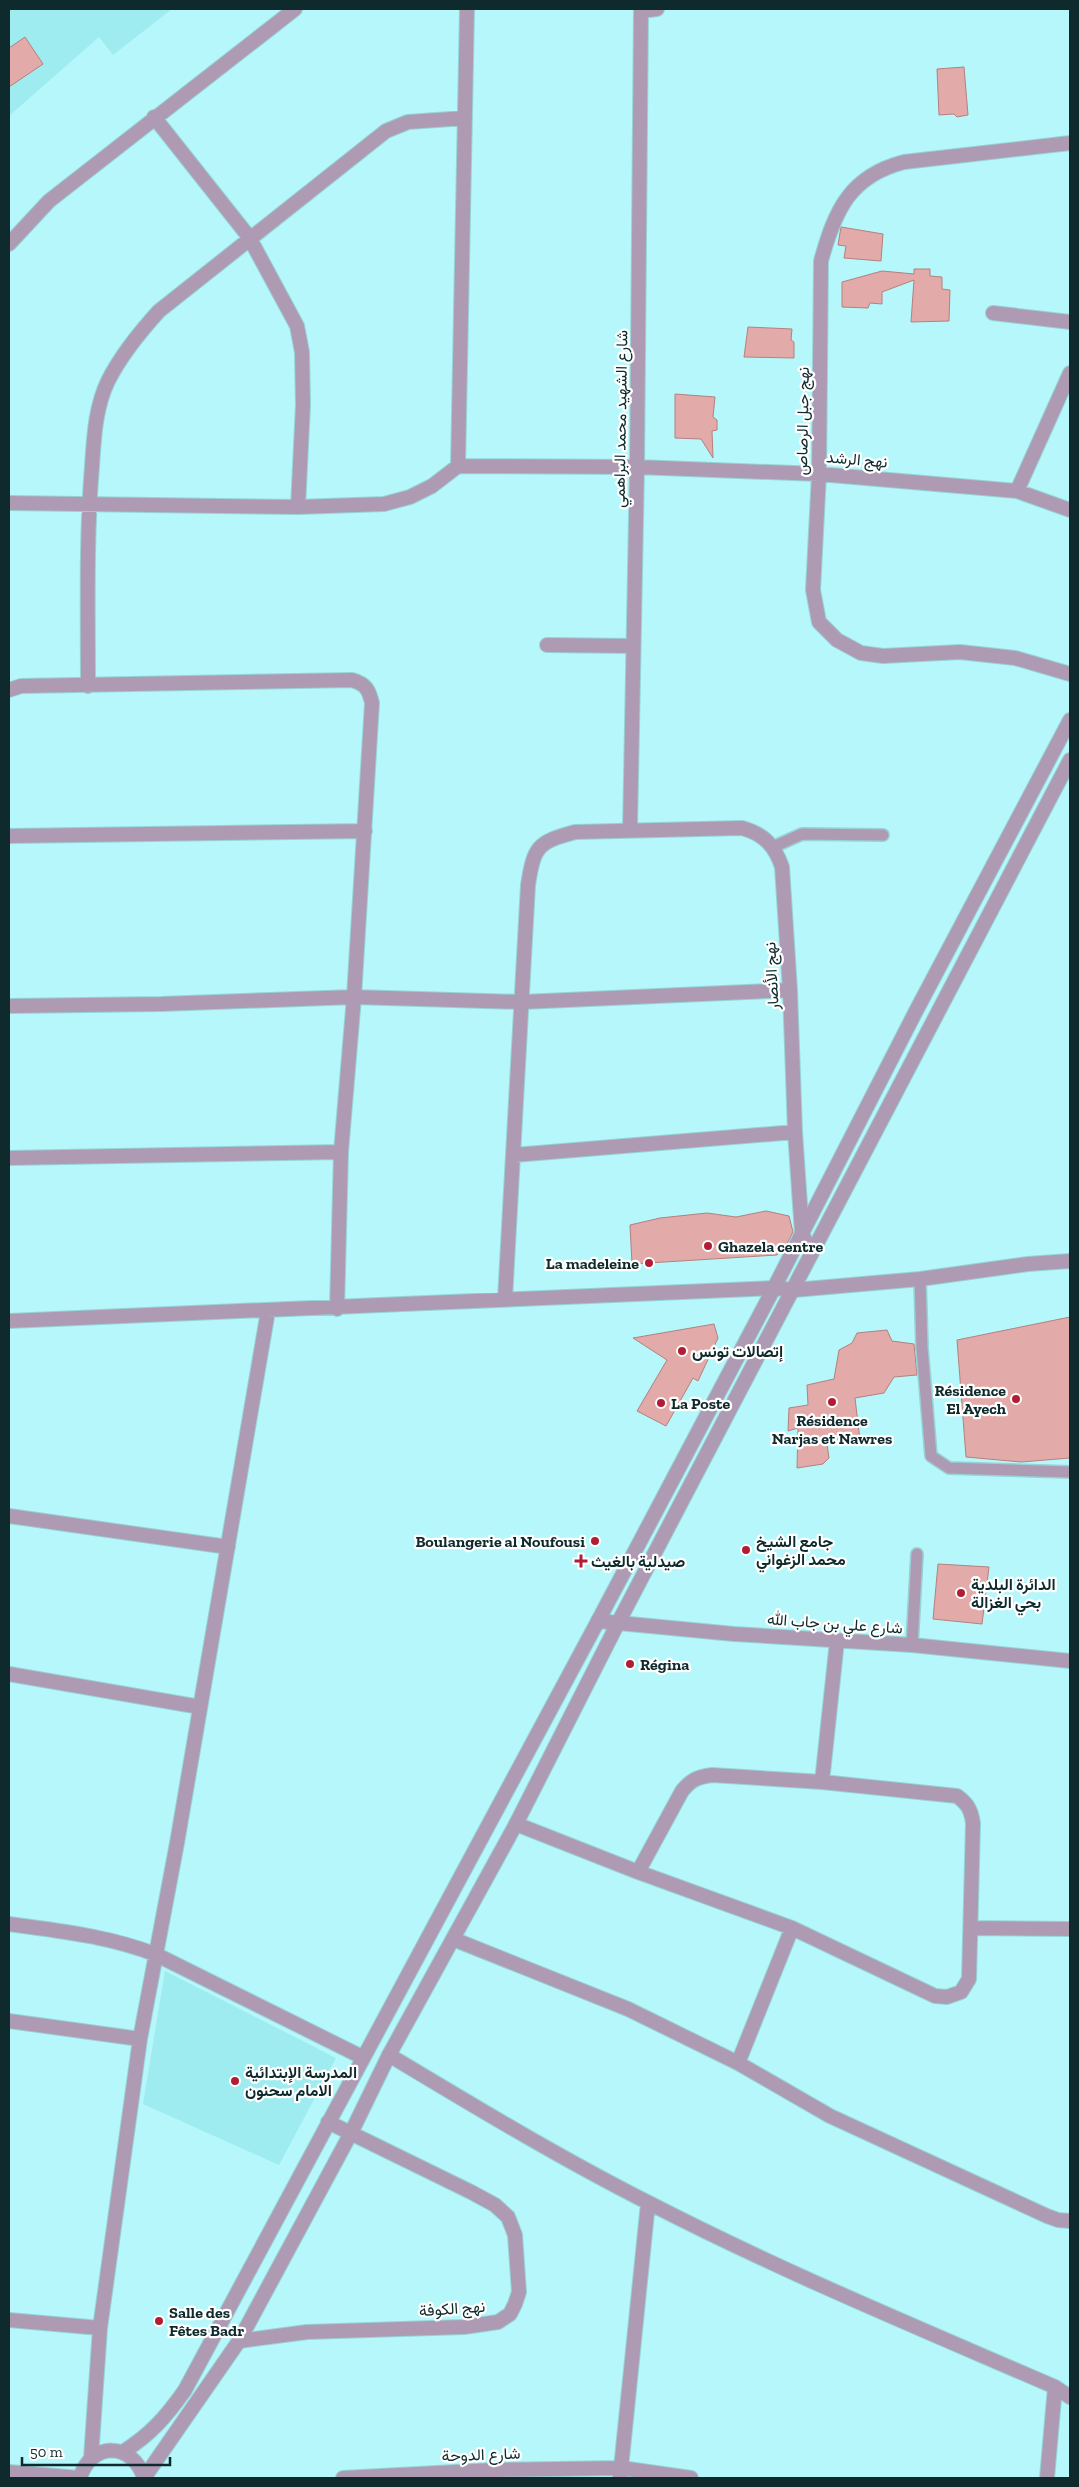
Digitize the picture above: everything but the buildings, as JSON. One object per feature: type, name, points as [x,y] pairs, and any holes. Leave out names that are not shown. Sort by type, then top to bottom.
[{"type":"street","points":[[9,244],[49,201],[154,117],[296,9]]},
{"type":"street","points":[[9,503],[298,507],[384,504],[410,497],[432,486],[458,466],[467,9]]},
{"type":"street","points":[[641,10],[657,9]]},
{"type":"street","name":"شارع الشهيد محمد البراهمي","points":[[630,830],[632,646],[637,468],[641,10]]},
{"type":"street","points":[[154,117],[249,237],[297,326],[300,343],[303,405],[298,507]]},
{"type":"street","points":[[88,686],[88,505],[95,425],[100,401],[108,381],[129,345],[158,311],[249,237],[386,131],[408,122],[465,118]]},
{"type":"street","name":"نهج جبل الرصاص","points":[[1070,143],[904,162],[882,168],[864,179],[842,205],[829,230],[821,261],[819,474],[814,590],[819,622],[837,640],[861,653],[883,656],[960,652],[1015,658],[1070,674]]},
{"type":"street","points":[[992,313],[1070,322]]},
{"type":"street","points":[[1017,491],[1070,373]]},
{"type":"street","name":"نهج الرشد","points":[[458,466],[637,468],[819,474],[1017,491],[1070,510]]},
{"type":"street","points":[[547,645],[632,646]]},
{"type":"street","points":[[9,690],[21,686],[352,680],[362,683],[369,691],[372,704],[354,997],[341,1152],[337,1309]]},
{"type":"street","points":[[123,2452],[152,2431],[165,2418],[185,2390],[362,2057],[598,1621],[1070,720]]},
{"type":"street","points":[[144,2478],[239,2341],[351,2134],[389,2055],[516,1824],[617,1624],[794,1290],[811,1254],[1070,760]]},
{"type":"street","name":"نهج الأنصار","points":[[522,1002],[528,885],[531,868],[542,844],[550,839],[575,832],[742,828],[757,832],[773,847],[782,867],[802,1233],[811,1254]]},
{"type":"street","points":[[9,836],[364,831]]},
{"type":"street","points":[[9,1006],[161,1004],[354,997],[522,1002],[790,990]]},
{"type":"street","points":[[506,1299],[522,1002]]},
{"type":"street","points":[[514,1155],[795,1132]]},
{"type":"street","points":[[9,1158],[341,1152]]},
{"type":"street","points":[[9,1321],[337,1309],[506,1299],[774,1288],[794,1290],[920,1279],[1028,1264],[1070,1261]]},
{"type":"street","points":[[91,2458],[100,2328],[140,2039],[157,1955],[268,1311]]},
{"type":"street","points":[[9,1516],[228,1548]]},
{"type":"street","name":"شارع علي بن جاب الله","points":[[598,1621],[617,1624],[912,1645],[1070,1661]]},
{"type":"street","points":[[822,1782],[838,1640]]},
{"type":"street","points":[[9,1674],[200,1707]]},
{"type":"street","points":[[516,1824],[638,1872],[792,1928],[935,1996],[947,1997],[962,1992],[969,1979],[972,1928],[973,1823],[971,1810],[957,1796],[822,1782],[712,1774],[690,1780],[682,1791],[638,1872]]},
{"type":"street","points":[[9,1924],[112,1939],[157,1955],[362,2057]]},
{"type":"street","points":[[738,2063],[792,1928]]},
{"type":"street","points":[[972,1928],[1070,1929]]},
{"type":"street","points":[[453,1939],[628,2009],[738,2063],[830,2116],[1047,2216],[1058,2220],[1070,2221]]},
{"type":"street","points":[[9,2021],[140,2039]]},
{"type":"street","points":[[389,2055],[501,2122],[648,2203],[817,2284],[1055,2387],[1070,2397]]},
{"type":"street","name":"نهج الكوفة","points":[[239,2341],[307,2332],[464,2327],[498,2322],[510,2314],[516,2304],[519,2292],[515,2235],[508,2217],[495,2205],[471,2192],[328,2122]]},
{"type":"street","points":[[620,2473],[648,2203]]},
{"type":"street","points":[[9,2320],[100,2328]]},
{"type":"street","points":[[1047,2478],[1055,2387]]},
{"type":"street","points":[[9,2472],[80,2478],[84,2467],[91,2458],[101,2452],[112,2450],[123,2452],[137,2462],[144,2478]]},
{"type":"street","name":"شارع الدوحة","points":[[343,2478],[620,2473],[690,2478]]},
{"type":"lane","points":[[773,847],[802,834],[884,835]]},
{"type":"lane","points":[[920,1279],[922,1348],[931,1456],[949,1468],[1070,1472]]},
{"type":"lane","points":[[912,1645],[917,1554]]},
{"type":"shaded area","points":[[9,9],[172,9],[113,55],[99,37],[9,116]]},
{"type":"shaded area","name":"المدرسة الإبتدائية الامام سحنون","points":[[165,1971],[336,2058],[279,2165],[143,2104]]},
{"type":"place","name":"Ghazela centre","points":[[708,1246]]},
{"type":"place","name":"La madeleine","points":[[649,1263]]},
{"type":"place","name":"إتصالات تونس","points":[[682,1351]]},
{"type":"place","name":"Résidence El Ayech","points":[[1016,1399]]},
{"type":"place","name":"Résidence Narjas et Nawres","points":[[832,1402]]},
{"type":"place","name":"La Poste","points":[[661,1403]]},
{"type":"place","name":"Boulangerie al Noufousi","points":[[595,1541]]},
{"type":"place","name":"جامع الشيخ محمد الزغواني","points":[[746,1550]]},
{"type":"place","name":"صيدلية بالغيث","points":[[581,1561]]},
{"type":"place","name":"الدائرة البلدية بحي الغزالة","points":[[961,1593]]},
{"type":"place","name":"Régina","points":[[630,1664]]},
{"type":"place","name":"المدرسة الإبتدائية الامام سحنون","points":[[235,2081]]},
{"type":"place","name":"Salle des Fêtes Badr","points":[[159,2321]]}]
